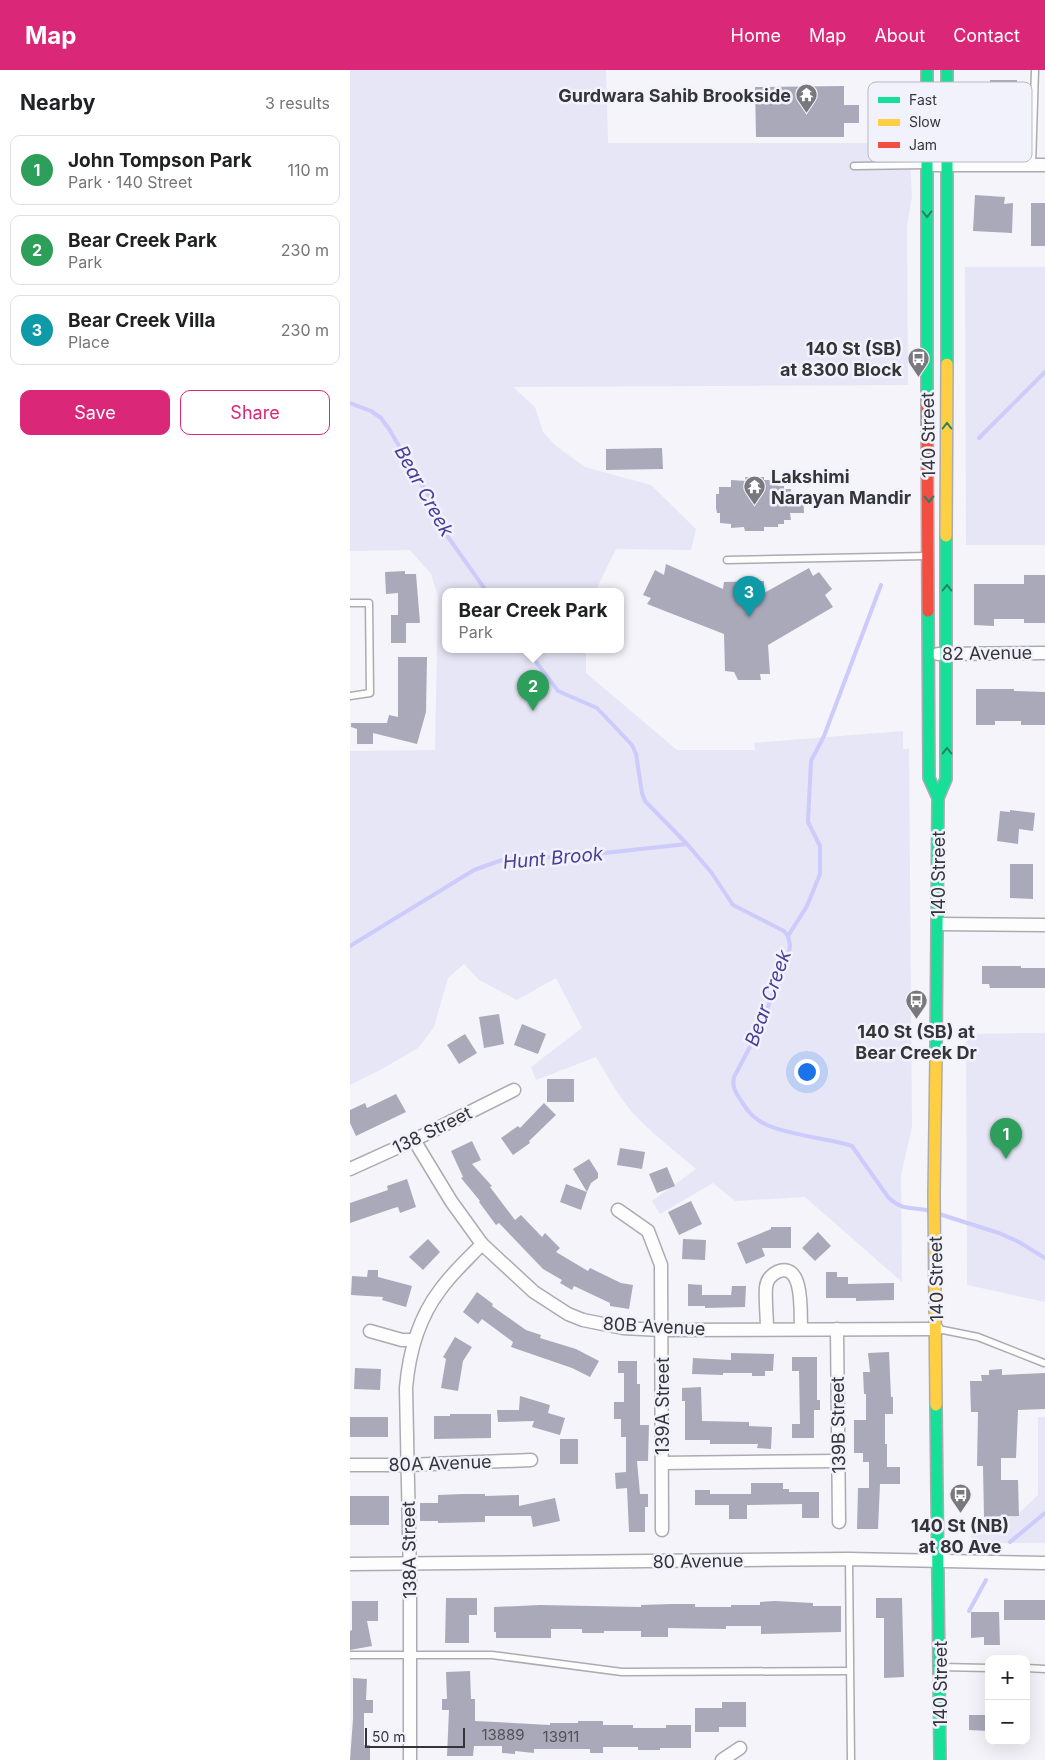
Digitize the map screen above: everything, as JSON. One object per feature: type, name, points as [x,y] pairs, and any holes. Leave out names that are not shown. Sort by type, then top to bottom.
[{"type":"main road","name":"140 Street","points":[[927,165],[928,778],[938,798]]},
{"type":"main road","name":"140 Street","points":[[940,1760],[937,1329],[934,1195],[938,798],[946,779],[947,165]]},
{"type":"street","points":[[927,165],[1045,165]]},
{"type":"street","name":"82 Avenue","points":[[928,654],[1045,653]]},
{"type":"street","points":[[938,924],[1045,925]]},
{"type":"street","name":"138 Street","points":[[350,1169],[414,1140],[514,1090]]},
{"type":"street","name":"80B Avenue","points":[[414,1140],[451,1201],[482,1244],[534,1292],[568,1314],[583,1320],[602,1325],[661,1330],[937,1329]]},
{"type":"street","name":"139A Street","points":[[618,1210],[648,1231],[660,1265],[662,1530]]},
{"type":"street","name":"138A Street","points":[[410,1760],[406,1388],[410,1358],[414,1340],[428,1308],[440,1290],[482,1244]]},
{"type":"street","points":[[767,1329],[766,1286],[771,1275],[780,1271],[788,1272],[795,1276],[799,1286],[800,1329]]},
{"type":"street","name":"139B Street","points":[[836,1329],[839,1522]]},
{"type":"street","points":[[370,1331],[402,1340],[414,1340]]},
{"type":"street","name":"80A Avenue","points":[[350,1464],[408,1465],[531,1460]]},
{"type":"street","points":[[662,1463],[838,1461]]},
{"type":"street","name":"80 Avenue","points":[[350,1564],[849,1559],[1045,1562]]},
{"type":"street","points":[[722,1760],[740,1748]]},
{"type":"lane","points":[[1032,165],[1035,70]]},
{"type":"lane","points":[[854,166],[927,165]]},
{"type":"lane","points":[[728,560],[928,556]]},
{"type":"lane","points":[[350,603],[369,603],[370,693],[350,696]]},
{"type":"lane","points":[[937,1329],[978,1337],[1044,1363]]},
{"type":"lane","points":[[849,1559],[850,1760]]},
{"type":"lane","points":[[350,1655],[492,1655],[622,1672],[850,1671]]},
{"type":"lane","points":[[940,1667],[985,1668]]},
{"type":"lane","points":[[1030,1668],[1045,1669]]},
{"type":"shaded area","points":[[350,70],[606,70],[608,143],[868,143],[868,162],[910,162],[912,196],[907,226],[908,385],[513,387],[535,407],[543,432],[556,446],[585,467],[651,485],[696,529],[691,550],[616,549],[597,588],[442,588],[442,653],[586,653],[586,673],[677,750],[755,750],[754,743],[903,731],[903,749],[909,749],[912,1127],[901,1175],[902,1282],[805,1197],[735,1201],[713,1183],[660,1214],[652,1201],[696,1169],[639,1120],[617,1092],[596,1057],[536,1080],[531,1067],[582,1028],[556,978],[517,1000],[479,980],[464,964],[448,978],[434,1027],[418,1048],[350,1085],[350,751],[435,750],[438,596],[431,574],[410,550],[350,551]]},
{"type":"shaded area","points":[[965,267],[1045,267],[1045,545],[966,545]]},
{"type":"shaded area","points":[[1045,1033],[1045,1302],[967,1285],[966,1034]]},
{"type":"shaded area","points":[[1038,1417],[1045,1417],[1045,1543],[977,1543],[971,1537],[971,1520],[1005,1520],[1018,1514],[1038,1495]]},
{"type":"building","points":[[990,80],[1017,80],[1017,82],[990,82]]},
{"type":"building","name":"Gurdwara Sahib Brookside","points":[[844,86],[844,105],[859,105],[859,123],[844,123],[844,137],[756,137],[755,87]]},
{"type":"building","points":[[975,195],[1005,197],[1004,204],[1013,203],[1012,233],[973,231]]},
{"type":"building","points":[[1031,203],[1045,203],[1045,246],[1031,246]]},
{"type":"building","points":[[662,448],[663,469],[606,470],[606,449]]},
{"type":"building","name":"Lakshimi Narayan Mandir","points":[[745,477],[764,477],[764,480],[778,480],[778,486],[784,486],[784,489],[791,489],[791,495],[803,495],[804,513],[790,513],[791,520],[784,520],[784,524],[778,524],[778,527],[764,527],[764,531],[745,531],[744,527],[731,528],[731,524],[720,523],[720,513],[717,513],[716,508],[716,494],[719,494],[719,487],[731,487],[731,480],[746,481]]},
{"type":"building","points":[[666,564],[723,589],[724,582],[764,581],[764,593],[809,568],[813,576],[819,572],[832,589],[825,595],[833,607],[768,645],[770,674],[760,674],[761,680],[738,680],[734,672],[725,671],[724,634],[647,604],[651,598],[643,595],[655,570],[664,575]]},
{"type":"building","points":[[405,571],[405,574],[416,574],[420,623],[406,623],[406,643],[391,643],[391,615],[398,615],[398,593],[386,594],[385,572]]},
{"type":"building","points":[[1024,575],[1045,575],[1045,623],[1024,623],[1024,619],[994,619],[994,626],[974,625],[974,584],[1024,584]]},
{"type":"building","points":[[398,657],[427,657],[426,712],[417,744],[373,733],[373,744],[357,744],[357,729],[351,727],[351,723],[387,723],[389,715],[398,717]]},
{"type":"building","points":[[976,689],[1014,689],[1014,691],[1045,692],[1045,725],[1021,725],[1021,721],[995,721],[995,725],[976,725]]},
{"type":"building","points":[[1010,810],[1035,813],[1033,831],[1019,829],[1018,844],[997,841],[1000,811],[1010,812]]},
{"type":"building","points":[[1010,864],[1033,864],[1033,899],[1010,898]]},
{"type":"building","points":[[982,966],[1045,968],[1045,988],[990,988],[989,984],[982,984]]},
{"type":"building","points":[[499,1014],[504,1044],[484,1048],[479,1017]]},
{"type":"building","points":[[522,1024],[546,1034],[538,1054],[514,1045]]},
{"type":"building","points":[[465,1034],[477,1053],[459,1064],[447,1045]]},
{"type":"building","points":[[547,1079],[574,1079],[574,1102],[547,1102]]},
{"type":"building","points":[[396,1094],[406,1112],[356,1136],[350,1123],[350,1110],[365,1103],[367,1108]]},
{"type":"building","points":[[544,1103],[556,1115],[529,1141],[530,1143],[513,1155],[501,1138],[518,1126],[520,1128]]},
{"type":"building","points":[[472,1141],[481,1160],[472,1164],[492,1186],[490,1187],[515,1220],[521,1215],[542,1237],[545,1233],[560,1248],[556,1252],[588,1271],[590,1268],[621,1283],[633,1285],[629,1309],[610,1306],[610,1303],[574,1286],[572,1290],[560,1283],[562,1280],[543,1269],[499,1223],[496,1225],[480,1201],[461,1178],[463,1177],[451,1151]]},
{"type":"building","points":[[620,1148],[645,1152],[642,1169],[617,1165]]},
{"type":"building","points":[[589,1159],[598,1173],[598,1178],[591,1183],[587,1192],[573,1169]]},
{"type":"building","points":[[667,1167],[675,1186],[657,1193],[649,1174]]},
{"type":"building","points":[[407,1179],[416,1207],[400,1213],[398,1207],[350,1223],[350,1203],[388,1190],[387,1186]]},
{"type":"building","points":[[566,1184],[587,1192],[581,1210],[560,1202]]},
{"type":"building","points":[[691,1201],[702,1224],[679,1235],[668,1212]]},
{"type":"building","points":[[771,1227],[791,1227],[791,1248],[762,1248],[765,1256],[746,1264],[737,1243],[771,1229]]},
{"type":"building","points":[[818,1232],[831,1246],[815,1261],[802,1248]]},
{"type":"building","points":[[428,1239],[440,1252],[423,1270],[409,1257]]},
{"type":"building","points":[[683,1239],[706,1240],[705,1260],[682,1259]]},
{"type":"building","points":[[368,1270],[378,1270],[378,1277],[412,1286],[406,1307],[382,1300],[383,1297],[351,1295],[352,1276],[367,1277]]},
{"type":"building","points":[[826,1272],[837,1272],[837,1277],[848,1277],[848,1284],[894,1283],[894,1300],[856,1301],[856,1298],[826,1298]]},
{"type":"building","points":[[688,1284],[702,1285],[702,1295],[731,1295],[732,1286],[746,1286],[745,1307],[705,1308],[705,1306],[688,1306]]},
{"type":"building","points":[[477,1292],[493,1304],[492,1306],[526,1330],[541,1335],[540,1338],[576,1349],[599,1361],[590,1377],[572,1368],[511,1347],[513,1342],[482,1319],[478,1324],[463,1312]]},
{"type":"building","points":[[455,1337],[472,1347],[463,1361],[458,1391],[441,1388],[446,1359],[443,1357]]},
{"type":"building","points":[[889,1352],[893,1414],[885,1414],[885,1444],[887,1444],[887,1467],[900,1467],[900,1484],[880,1484],[878,1529],[857,1529],[858,1488],[869,1488],[869,1462],[863,1462],[863,1453],[854,1453],[854,1420],[866,1420],[866,1394],[864,1394],[863,1372],[870,1372],[868,1353]]},
{"type":"building","points":[[731,1353],[774,1354],[773,1371],[765,1371],[765,1376],[752,1376],[752,1373],[723,1373],[723,1375],[692,1374],[693,1358],[731,1360]]},
{"type":"building","points":[[792,1357],[817,1357],[817,1400],[820,1400],[820,1410],[814,1410],[814,1438],[792,1438],[792,1424],[800,1424],[799,1371],[792,1371]]},
{"type":"building","points":[[618,1361],[637,1361],[637,1384],[640,1384],[640,1425],[649,1425],[648,1461],[637,1461],[640,1494],[648,1494],[648,1507],[645,1507],[645,1532],[629,1532],[627,1488],[616,1489],[615,1473],[626,1472],[626,1437],[621,1437],[621,1419],[614,1419],[614,1402],[624,1402],[624,1373],[618,1373]]},
{"type":"building","points":[[355,1368],[381,1369],[380,1390],[354,1389]]},
{"type":"building","points":[[1002,1369],[1002,1375],[1045,1373],[1045,1409],[1018,1410],[1016,1458],[1001,1458],[1001,1480],[1018,1480],[1019,1516],[984,1517],[983,1466],[977,1466],[978,1412],[971,1412],[970,1381],[982,1381],[981,1375],[989,1375],[989,1370]]},
{"type":"building","points":[[701,1387],[702,1421],[749,1422],[749,1426],[772,1427],[771,1449],[757,1448],[758,1444],[710,1444],[710,1440],[685,1440],[685,1401],[682,1401],[682,1388]]},
{"type":"building","points":[[520,1396],[550,1405],[548,1413],[565,1418],[560,1435],[532,1427],[534,1421],[498,1422],[497,1410],[519,1410]]},
{"type":"building","points":[[450,1414],[491,1414],[491,1438],[434,1439],[434,1416],[450,1416]]},
{"type":"building","points":[[350,1417],[388,1417],[388,1437],[350,1437]]},
{"type":"building","points":[[560,1439],[578,1439],[578,1464],[560,1464]]},
{"type":"building","points":[[751,1483],[783,1483],[783,1489],[789,1489],[789,1492],[819,1492],[819,1518],[802,1518],[802,1504],[747,1505],[747,1519],[729,1519],[729,1505],[695,1505],[695,1490],[710,1490],[710,1494],[751,1494]]},
{"type":"building","points":[[485,1494],[485,1496],[519,1495],[519,1506],[555,1498],[560,1521],[533,1527],[531,1516],[485,1516],[485,1522],[438,1523],[438,1521],[420,1521],[420,1503],[438,1503],[438,1495]]},
{"type":"building","points":[[350,1496],[389,1496],[389,1525],[350,1525]]},
{"type":"building","points":[[446,1598],[477,1598],[477,1615],[469,1615],[469,1643],[445,1643]]},
{"type":"building","points":[[876,1598],[902,1598],[904,1677],[884,1678],[884,1618],[876,1618]]},
{"type":"building","points":[[1004,1600],[1045,1600],[1045,1620],[1004,1620]]},
{"type":"building","points":[[352,1601],[378,1601],[378,1621],[367,1621],[372,1646],[350,1650]]},
{"type":"building","points":[[760,1602],[813,1603],[813,1606],[841,1606],[841,1632],[761,1634],[761,1626],[726,1626],[726,1629],[668,1628],[668,1637],[641,1637],[641,1631],[582,1633],[582,1629],[551,1629],[551,1638],[496,1638],[496,1632],[494,1632],[494,1607],[540,1605],[641,1607],[641,1605],[695,1604],[695,1607],[731,1607],[731,1605],[760,1605]]},
{"type":"building","points":[[971,1612],[999,1612],[1000,1645],[984,1645],[984,1637],[971,1638]]},
{"type":"building","points":[[470,1671],[471,1699],[475,1699],[475,1721],[550,1725],[550,1723],[603,1721],[603,1725],[633,1725],[633,1728],[666,1728],[666,1725],[691,1725],[691,1748],[638,1750],[638,1747],[603,1747],[603,1753],[590,1753],[590,1749],[534,1749],[534,1753],[515,1751],[515,1754],[502,1753],[502,1746],[474,1746],[473,1756],[447,1756],[449,1710],[442,1710],[442,1699],[447,1699],[446,1672]]},
{"type":"building","points":[[353,1678],[367,1679],[366,1700],[373,1700],[373,1713],[364,1713],[364,1745],[370,1745],[370,1760],[350,1760]]},
{"type":"building","points":[[722,1702],[746,1702],[746,1727],[719,1727],[719,1732],[695,1732],[695,1708],[722,1708]]},
{"type":"building","points":[[969,1715],[985,1715],[985,1731],[969,1730]]},
{"type":"waterway","points":[[979,438],[1045,372]]},
{"type":"waterway","name":"Bear Creek","points":[[350,403],[371,411],[381,418],[389,429],[428,495],[448,537],[484,588]]},
{"type":"waterway","points":[[788,936],[807,906],[820,874],[820,846],[808,822],[811,761],[824,736],[881,585]]},
{"type":"waterway","name":"Bear Creek","points":[[529,653],[558,691],[597,708],[632,745],[636,754],[645,801],[711,872],[733,905],[784,931],[788,936],[789,952],[759,1030],[734,1077],[734,1089],[746,1108],[758,1120],[778,1129],[852,1146],[893,1202],[903,1207],[930,1211]]},
{"type":"waterway","name":"Hunt Brook","points":[[350,946],[474,870],[502,860],[532,856],[558,858],[687,844]]},
{"type":"waterway","name":"Bear Creek","points":[[939,1214],[999,1233],[1019,1242],[1045,1258]]},
{"type":"waterway","points":[[1010,1542],[1045,1513]]},
{"type":"waterway","points":[[969,1611],[986,1580]]},
{"type":"traffic: fast","points":[[927,70],[927,82]]},
{"type":"traffic: fast","points":[[947,70],[947,82]]},
{"type":"traffic: fast","points":[[927,162],[927,407]]},
{"type":"traffic: fast","points":[[947,162],[947,364]]},
{"type":"traffic: fast","points":[[936,1055],[938,798],[946,779],[946,536]]},
{"type":"traffic: fast","points":[[928,611],[929,778],[938,798]]},
{"type":"traffic: fast","points":[[936,1405],[940,1760]]},
{"type":"traffic: slow","points":[[946,536],[947,364]]},
{"type":"traffic: slow","points":[[936,1055],[934,1195],[936,1405]]},
{"type":"traffic: jam","points":[[927,407],[928,611]]},
{"type":"place","name":"Gurdwara Sahib Brookside","points":[[807,114]]},
{"type":"place","name":"140 St (SB) at 8300 Block","points":[[918,377]]},
{"type":"place","name":"Lakshimi Narayan Mandir","points":[[755,505]]},
{"type":"place","name":"Bear Creek Villa","points":[[749,617]]},
{"type":"place","name":"Bear Creek Park","points":[[533,711]]},
{"type":"place","name":"140 St (SB) at Bear Creek Dr","points":[[916,1020]]},
{"type":"place","name":"John Tompson Park","points":[[1006,1159]]},
{"type":"place","name":"140 St (NB) at 80 Ave","points":[[960,1514]]}]
